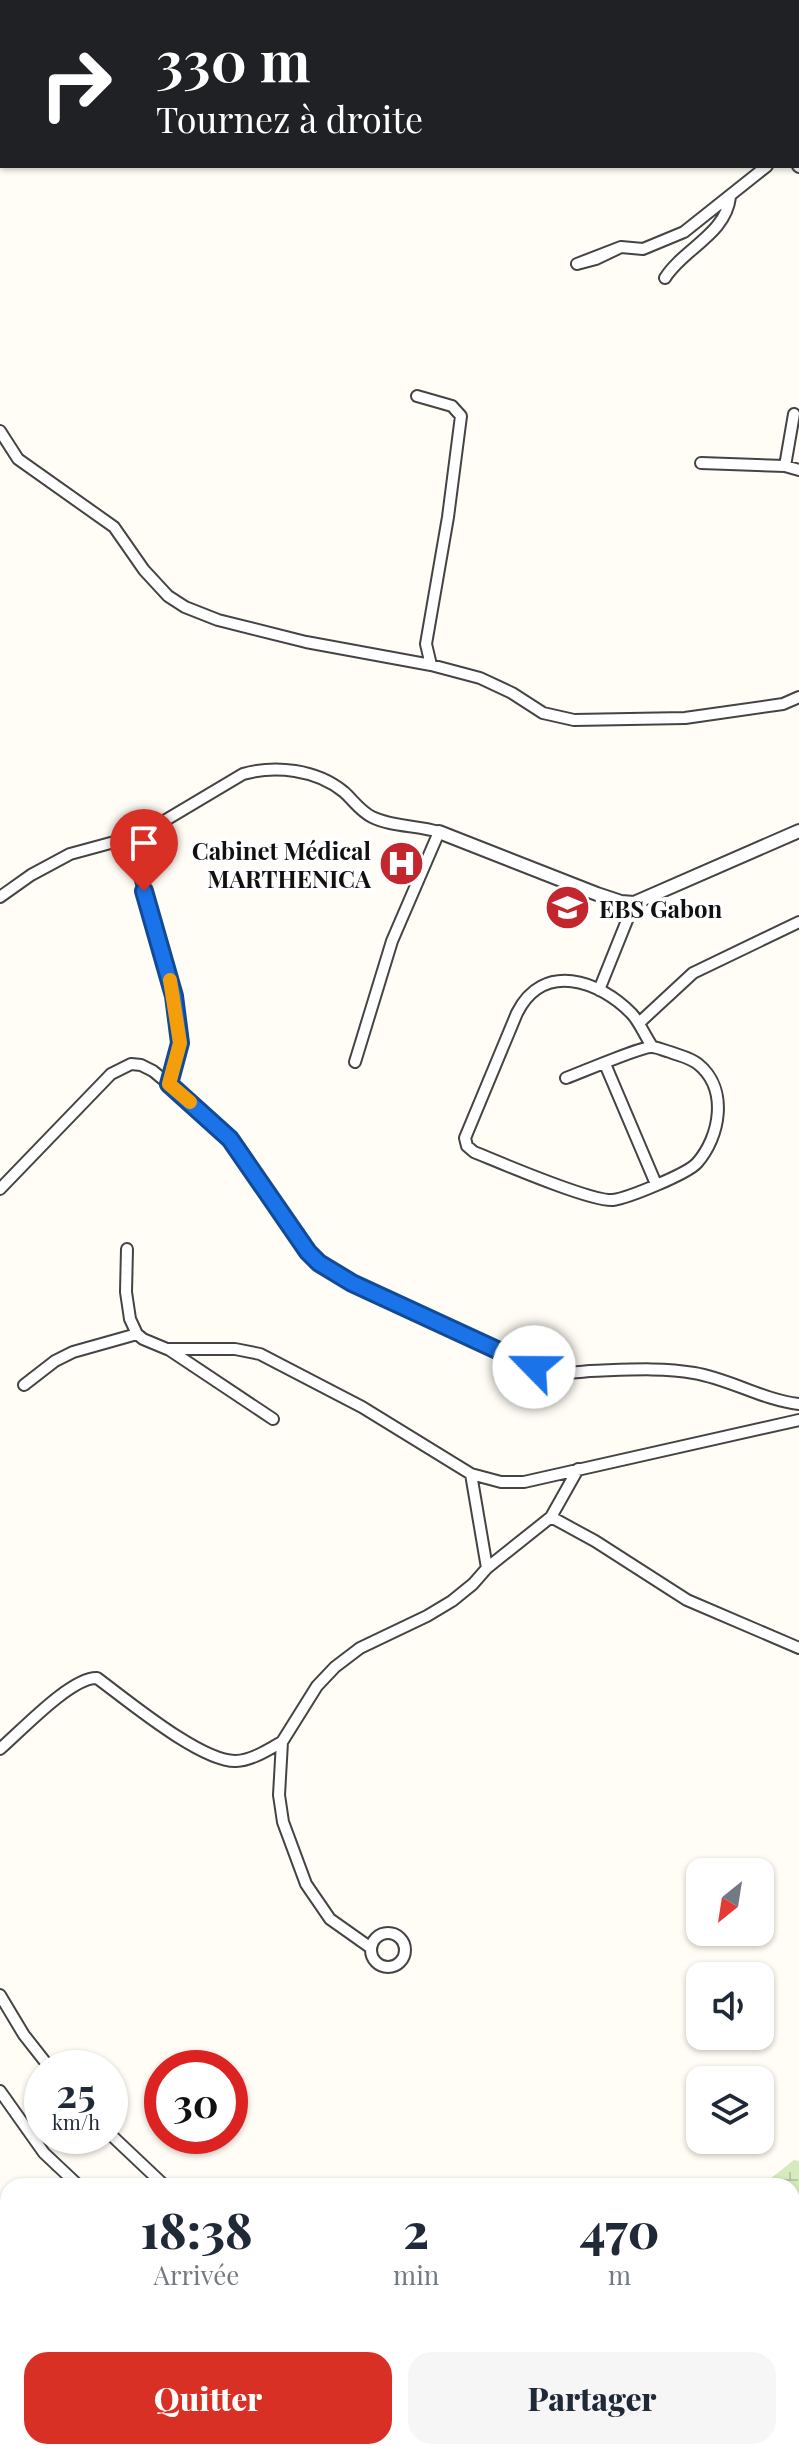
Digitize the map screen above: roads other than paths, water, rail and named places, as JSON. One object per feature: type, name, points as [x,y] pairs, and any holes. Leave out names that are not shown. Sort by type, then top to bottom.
[{"type":"street","points":[[621,247],[643,249],[684,232],[765,168]]},
{"type":"street","points":[[665,278],[672,266],[693,252],[717,227],[729,206],[730,197]]},
{"type":"street","points":[[417,396],[452,406],[461,416],[448,517],[426,644],[431,665]]},
{"type":"street","points":[[785,466],[794,414]]},
{"type":"street","points":[[0,431],[18,459],[32,471],[114,527],[168,596],[185,607],[218,620],[278,636],[431,665],[480,678],[504,688],[543,713],[574,720],[685,718],[783,704],[799,697]]},
{"type":"street","points":[[701,463],[785,466],[799,470]]},
{"type":"street","points":[[0,897],[31,875],[70,854],[129,838],[154,827],[243,774],[283,768],[340,789],[368,815],[379,820],[439,832],[621,902],[634,903],[799,831]]},
{"type":"street","points":[[355,1062],[392,941],[439,832]]},
{"type":"street","points":[[129,838],[174,996],[180,1043],[169,1084]]},
{"type":"street","points":[[599,990],[634,903]]},
{"type":"street","points":[[639,1023],[693,973],[799,922]]},
{"type":"street","points":[[566,1078],[652,1046],[689,1058],[701,1066],[714,1090],[718,1116],[712,1141],[694,1167],[656,1184],[612,1200],[598,1198],[474,1152],[465,1142],[470,1122],[517,1013],[529,994],[547,984],[568,980],[599,990],[639,1023],[652,1046]]},
{"type":"street","points":[[0,1189],[117,1069],[131,1064],[141,1065],[169,1084],[230,1139],[308,1252],[319,1263],[352,1283],[502,1354],[547,1371],[689,1372],[799,1404]]},
{"type":"street","points":[[605,1064],[656,1184]]},
{"type":"street","points":[[127,1249],[126,1292],[130,1319],[137,1334],[153,1345],[167,1349],[235,1349],[260,1354],[362,1407],[471,1474],[515,1484],[799,1420]]},
{"type":"street","points":[[24,1385],[55,1361],[73,1352],[137,1334]]},
{"type":"street","points":[[167,1349],[273,1419]]},
{"type":"street","points":[[371,1948],[330,1919],[306,1884],[283,1822],[279,1795],[282,1742],[317,1686],[335,1667],[360,1648],[452,1601],[473,1584],[487,1568],[551,1517],[578,1469]]},
{"type":"street","points":[[471,1474],[487,1568]]},
{"type":"street","points":[[551,1517],[595,1541],[687,1600],[799,1648]]},
{"type":"street","points":[[0,1749],[69,1690],[82,1680],[92,1678],[97,1678],[191,1744],[215,1757],[240,1761],[282,1742]]},
{"type":"street","points":[[0,1995],[36,2050]]},
{"type":"street","points":[[0,2091],[44,2153],[71,2178]]},
{"type":"street","points":[[128,2151],[157,2178]]},
{"type":"place","name":"Cabinet Médical MARTHENICA","points":[[402,864]]},
{"type":"place","name":"EBS Gabon","points":[[568,908]]}]
